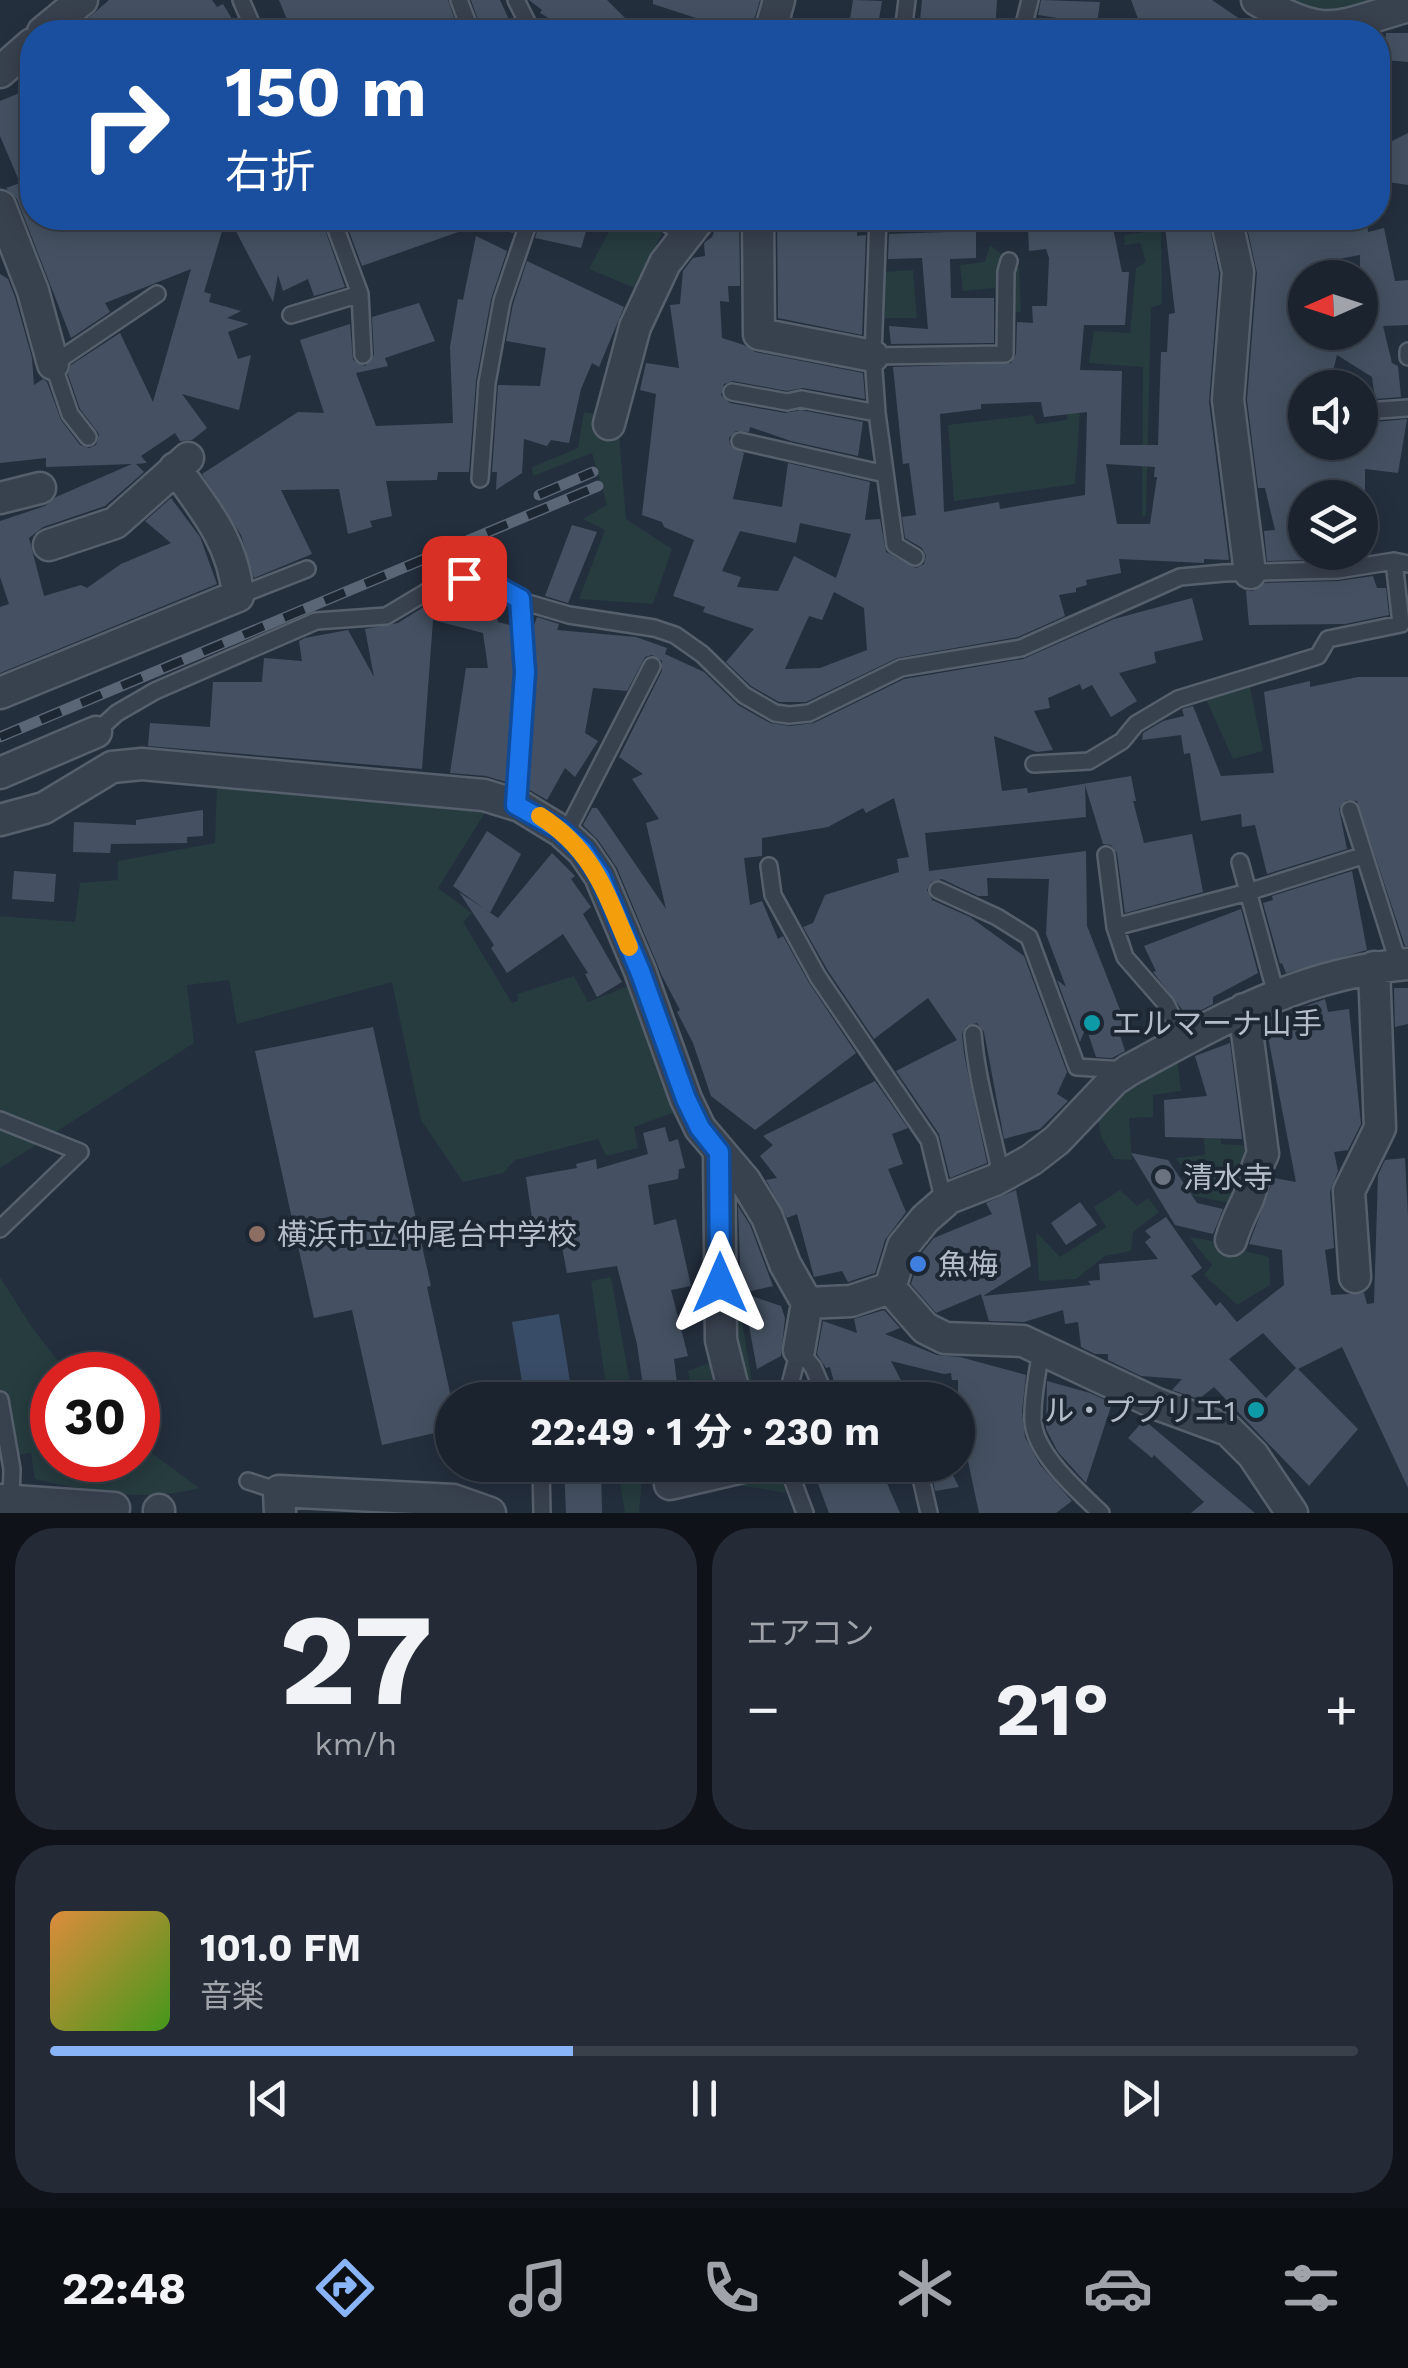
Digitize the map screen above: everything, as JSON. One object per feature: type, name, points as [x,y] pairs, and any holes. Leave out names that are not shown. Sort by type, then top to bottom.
[{"type":"street","points":[[57,20],[82,0]]},
{"type":"street","points":[[1257,0],[1294,20]]},
{"type":"street","points":[[1366,20],[1408,6]]},
{"type":"street","points":[[0,72],[20,54]]},
{"type":"street","points":[[0,206],[33,290],[53,364]]},
{"type":"street","points":[[608,424],[635,327],[665,263],[691,230]]},
{"type":"street","points":[[757,230],[753,333],[873,356]]},
{"type":"street","points":[[1229,230],[1238,272],[1228,400],[1250,573]]},
{"type":"street","points":[[0,693],[238,596],[236,572],[219,527],[182,462],[114,523],[50,545]]},
{"type":"street","points":[[0,498],[40,488]]},
{"type":"street","points":[[0,773],[96,732]]},
{"type":"street","points":[[0,820],[44,808],[98,773],[125,764],[484,795],[542,818],[583,851],[600,876],[700,1128],[745,1181],[767,1217],[785,1264],[806,1303],[799,1350]]},
{"type":"street","points":[[890,1288],[903,1246],[925,1219],[944,1202],[1001,1176],[1057,1140],[1114,1080],[1129,1070],[1276,994],[1331,976],[1393,965],[1380,1128],[1349,1191],[1357,1277]]},
{"type":"street","points":[[1231,1240],[1263,1154],[1244,1009]]},
{"type":"street","points":[[719,1152],[721,1340],[732,1382]]},
{"type":"street","points":[[806,1303],[852,1301],[890,1288]]},
{"type":"street","points":[[890,1288],[925,1328],[945,1338],[1022,1341],[1157,1404],[1228,1430],[1253,1455],[1292,1513]]},
{"type":"street","points":[[670,1484],[679,1482]]},
{"type":"street","points":[[6,1500],[99,1510]]},
{"type":"street","points":[[280,1502],[411,1506],[452,1500],[490,1513]]},
{"type":"lane","points":[[336,230],[360,294],[363,355]]},
{"type":"lane","points":[[480,479],[487,382],[502,301],[526,230]]},
{"type":"lane","points":[[878,230],[873,356],[877,413],[895,545],[915,556]]},
{"type":"lane","points":[[873,356],[1006,354],[1006,272],[1010,261]]},
{"type":"lane","points":[[88,437],[70,414],[53,364],[157,294]]},
{"type":"lane","points":[[291,315],[360,294]]},
{"type":"lane","points":[[732,392],[877,413]]},
{"type":"lane","points":[[1378,410],[1408,408]]},
{"type":"lane","points":[[740,441],[885,474]]},
{"type":"lane","points":[[96,732],[155,691],[316,622],[386,616],[438,584],[464,578],[487,581],[520,599],[569,615],[676,635],[744,695],[775,713],[790,715],[808,713],[900,668],[1021,648],[1180,578],[1401,563],[1401,624],[1328,639],[1318,656],[1178,698],[1136,724],[1122,742],[1089,761],[1034,764]]},
{"type":"lane","points":[[238,596],[307,568]]},
{"type":"lane","points":[[516,805],[525,672],[520,599]]},
{"type":"lane","points":[[564,834],[652,666]]},
{"type":"lane","points":[[1350,810],[1393,965]]},
{"type":"lane","points":[[1106,855],[1115,926],[1125,957],[1166,1004],[1185,1041]]},
{"type":"lane","points":[[1115,926],[1248,892],[1362,856]]},
{"type":"lane","points":[[1240,862],[1276,994]]},
{"type":"lane","points":[[770,866],[773,895],[818,977],[930,1140],[944,1202]]},
{"type":"lane","points":[[938,890],[1028,937],[1077,1066],[1129,1070]]},
{"type":"lane","points":[[973,1034],[976,1068],[985,1092],[1001,1176]]},
{"type":"lane","points":[[0,1120],[80,1152],[0,1229]]},
{"type":"lane","points":[[1041,1349],[1032,1420],[1036,1440],[1073,1486],[1102,1513]]},
{"type":"lane","points":[[791,1382],[799,1350]]},
{"type":"lane","points":[[799,1350],[819,1382]]},
{"type":"lane","points":[[0,1400],[12,1469],[6,1500]]},
{"type":"lane","points":[[248,1481],[280,1502]]},
{"type":"lane","points":[[541,1482],[542,1513]]},
{"type":"lane","points":[[793,1482],[805,1513]]},
{"type":"lane","points":[[922,1482],[929,1513]]},
{"type":"green space","points":[[1273,0],[1397,0],[1308,17]]},
{"type":"green space","points":[[610,230],[662,233],[635,288],[589,269]]},
{"type":"green space","points":[[1161,230],[1162,304],[1151,308],[1146,515],[1142,517],[1143,367],[1089,363],[1094,331],[1130,333],[1136,268],[1146,262],[1140,243],[1125,245],[1124,235]]},
{"type":"green space","points":[[990,245],[1019,268],[1021,312],[1012,312],[995,288],[963,291],[960,265],[985,262]]},
{"type":"green space","points":[[913,270],[917,318],[885,318],[883,272]]},
{"type":"green space","points":[[1082,380],[1075,484],[954,501],[948,425],[1033,415],[1036,424],[1067,420],[1069,381]]},
{"type":"green space","points":[[584,412],[597,414],[619,434],[626,519],[672,549],[653,604],[579,599],[605,530],[583,519],[607,505],[592,453],[533,476],[532,467],[578,448]]},
{"type":"green space","points":[[1250,687],[1263,751],[1233,759],[1206,699]]},
{"type":"green space","points":[[217,783],[486,811],[438,888],[472,913],[463,922],[512,1003],[518,1001],[517,994],[574,976],[588,1002],[636,983],[675,1112],[634,1127],[638,1148],[606,1156],[598,1139],[515,1160],[503,1173],[463,1182],[421,1120],[392,982],[237,1024],[229,980],[187,985],[194,1043],[0,1168],[0,916],[75,922],[80,883],[118,880],[118,861],[215,843]]},
{"type":"green space","points":[[1177,1057],[1181,1091],[1153,1095],[1153,1117],[1129,1118],[1132,1160],[1114,1159],[1101,1137],[1097,1113],[1127,1084]]},
{"type":"green space","points":[[1202,1118],[1221,1135],[1221,1144],[1250,1146],[1240,1205],[1190,1195],[1169,1203],[1194,1184],[1176,1158],[1205,1155]]},
{"type":"green space","points":[[1120,1190],[1137,1206],[1148,1198],[1159,1212],[1133,1232],[1131,1251],[1105,1256],[1076,1279],[1039,1281],[1036,1232],[1060,1257],[1106,1227],[1094,1207]]},
{"type":"green space","points":[[1189,1237],[1269,1257],[1270,1285],[1237,1305],[1204,1275],[1212,1265]]},
{"type":"green space","points":[[0,1277],[51,1352],[30,1352],[30,1453],[0,1458]]},
{"type":"green space","points":[[611,1277],[630,1382],[605,1382],[591,1281]]},
{"type":"green space","points":[[731,1309],[740,1309],[752,1382],[690,1382],[688,1371],[733,1354]]},
{"type":"green space","points":[[160,1459],[199,1488],[158,1495],[96,1491],[50,1482],[160,1482]]},
{"type":"green space","points":[[620,1482],[642,1482],[639,1513],[625,1513]]},
{"type":"green space","points":[[729,1482],[782,1482],[786,1493]]},
{"type":"water","points":[[559,1314],[570,1382],[522,1382],[512,1322]]},
{"type":"building","points":[[109,0],[212,0],[217,7],[223,4],[233,20],[86,20]]},
{"type":"building","points":[[279,0],[448,0],[455,20],[287,20]]},
{"type":"building","points":[[471,0],[500,0],[509,20],[478,20]]},
{"type":"building","points":[[529,0],[607,0],[627,20],[552,20],[540,13],[542,10]]},
{"type":"building","points":[[653,0],[760,0],[752,20],[702,20],[653,4]]},
{"type":"building","points":[[853,0],[882,1],[879,20],[850,20]]},
{"type":"building","points":[[922,0],[997,0],[996,20],[920,20]]},
{"type":"building","points":[[1041,0],[1100,2],[1098,20],[1038,15]]},
{"type":"building","points":[[1131,0],[1212,0],[1241,20],[1138,20]]},
{"type":"building","points":[[1390,33],[1408,33],[1408,62],[1390,60]]},
{"type":"building","points":[[20,93],[20,183],[0,136],[0,101]]},
{"type":"building","points":[[1408,133],[1408,185],[1390,182],[1390,142]]},
{"type":"building","points":[[20,183],[20,207],[17,199],[6,188]]},
{"type":"building","points":[[29,230],[222,230],[204,292],[211,294],[209,302],[241,311],[227,318],[249,324],[228,332],[238,359],[251,355],[239,410],[182,394],[207,428],[192,440],[180,441],[175,433],[141,456],[147,463],[136,464],[144,472],[105,506],[43,527],[29,538],[44,596],[81,585],[87,588],[121,564],[171,543],[145,521],[171,498],[200,537],[217,584],[0,673],[0,607],[9,604],[0,577],[0,521],[45,506],[56,497],[132,464],[46,467],[46,458],[0,463],[0,274],[8,279],[15,297],[32,358],[34,385],[43,379],[47,382],[61,420],[80,445],[89,448],[96,445],[99,434],[80,409],[68,374],[71,365],[120,333],[153,402],[191,269],[105,303],[110,312],[71,338]]},
{"type":"building","points":[[235,230],[325,230],[345,287],[314,296],[308,279],[283,291],[278,275],[273,302]]},
{"type":"building","points":[[348,230],[464,230],[362,266]]},
{"type":"building","points":[[537,230],[586,230],[581,248],[535,238]]},
{"type":"building","points":[[715,230],[739,230],[740,286],[728,286],[729,302],[720,301],[722,338],[755,352],[863,373],[865,399],[803,388],[787,391],[733,381],[724,384],[721,395],[730,403],[785,413],[801,410],[863,422],[858,456],[750,427],[749,432],[736,431],[729,438],[730,445],[744,453],[733,499],[782,507],[788,463],[870,482],[865,520],[880,519],[886,552],[916,568],[924,564],[926,556],[922,548],[905,538],[902,517],[916,515],[909,463],[903,464],[893,367],[1011,363],[1016,354],[1017,322],[1033,323],[1032,306],[1047,306],[1049,258],[1046,249],[1029,251],[1028,230],[1113,230],[1122,272],[1129,272],[1125,325],[1084,325],[1080,370],[1122,371],[1120,445],[1158,445],[1161,352],[1167,352],[1169,314],[1175,313],[1165,230],[1210,230],[1219,273],[1209,402],[1229,560],[1204,559],[1204,563],[1119,559],[1121,573],[1086,580],[1087,585],[1076,588],[1076,592],[1059,595],[1065,616],[1018,637],[897,658],[806,702],[779,702],[751,686],[726,662],[754,629],[703,612],[705,607],[673,596],[694,540],[642,515],[656,394],[640,390],[646,363],[679,368],[670,305],[680,304],[683,271],[693,258],[705,256],[704,243]],"holes":[[[1041,402],[1044,417],[1087,412],[1085,495],[1000,509],[999,502],[944,512],[940,414],[981,409],[981,404]],[[1106,464],[1155,467],[1150,524],[1117,524]],[[800,523],[851,534],[836,578],[794,556],[778,591],[737,587],[741,577],[722,571],[740,531],[796,543]],[[834,592],[864,608],[867,650],[820,668],[785,669],[809,616],[822,620]]]},
{"type":"building","points":[[777,230],[857,230],[857,236],[866,235],[862,335],[778,318]]},
{"type":"building","points":[[1248,230],[1384,230],[1395,281],[1408,280],[1408,325],[1383,326],[1392,363],[1398,366],[1401,397],[1378,399],[1378,370],[1361,370],[1337,355],[1333,370],[1288,370],[1288,460],[1378,460],[1378,422],[1407,419],[1398,473],[1365,469],[1365,480],[1288,480],[1288,560],[1267,561],[1264,531],[1275,530],[1265,488],[1258,488],[1247,400],[1257,273]]},
{"type":"building","points":[[976,231],[976,258],[950,259],[951,298],[994,298],[994,343],[891,344],[889,326],[928,329],[922,258],[888,259],[889,234]]},
{"type":"building","points":[[476,236],[507,251],[491,299],[476,381],[469,472],[438,472],[437,480],[386,481],[392,516],[370,521],[372,527],[348,534],[339,489],[281,490],[312,554],[254,578],[241,535],[202,474],[298,412],[324,413],[300,340],[350,324],[353,360],[365,366],[374,355],[372,317],[419,303],[435,341],[385,358],[388,366],[356,373],[376,426],[453,423],[450,347],[458,299],[463,300]]},
{"type":"building","points":[[527,261],[624,307],[599,367],[592,363],[581,389],[569,443],[551,440],[547,446],[524,439],[522,473],[496,490],[497,472],[492,472],[498,385],[540,386],[546,348],[506,341]]},
{"type":"building","points":[[572,525],[597,532],[568,603],[545,596]]},
{"type":"building","points":[[1373,576],[1377,588],[1386,588],[1389,615],[1345,624],[1249,625],[1246,591],[1265,583]]},
{"type":"building","points":[[438,598],[441,602],[496,614],[498,622],[510,625],[514,672],[506,782],[450,773],[466,668],[488,668],[483,633],[433,620],[422,769],[148,746],[150,723],[210,727],[213,682],[262,682],[264,658],[302,661],[299,641],[305,638],[348,630],[374,677],[365,629],[398,623]]},
{"type":"building","points":[[1192,598],[1203,640],[1154,652],[1156,663],[1119,673],[1137,701],[1111,717],[1092,685],[1082,690],[1080,684],[1048,698],[1050,708],[1034,711],[1053,750],[1037,752],[994,736],[1002,791],[1027,788],[1028,793],[1131,776],[1144,843],[1192,834],[1203,892],[1125,913],[1117,853],[1111,845],[1103,844],[1085,785],[1086,817],[925,833],[929,871],[1086,851],[1087,926],[1126,1025],[1118,1029],[1125,1051],[1112,1058],[1096,1057],[1086,1027],[1080,1042],[1057,980],[1066,987],[1046,934],[1049,879],[987,878],[988,896],[978,896],[942,879],[931,882],[927,890],[932,900],[970,917],[1024,956],[1067,1072],[1057,1094],[1068,1101],[1040,1129],[1004,1139],[984,1032],[977,1023],[966,1026],[962,1034],[964,1054],[987,1163],[950,1178],[939,1134],[896,1071],[957,1040],[928,998],[874,1039],[803,927],[813,923],[825,895],[899,872],[897,859],[909,857],[894,798],[866,813],[863,808],[828,827],[762,838],[762,856],[744,858],[750,905],[762,901],[778,939],[783,936],[856,1053],[755,1130],[711,1096],[693,1043],[677,1012],[680,1010],[617,868],[583,825],[592,808],[597,808],[666,909],[646,823],[659,819],[632,779],[643,774],[619,757],[662,671],[662,661],[652,655],[645,657],[627,691],[593,688],[585,733],[598,741],[575,777],[565,768],[547,800],[528,789],[536,673],[533,628],[537,617],[559,624],[557,630],[636,637],[667,648],[665,654],[704,672],[738,705],[770,723],[790,726],[814,723],[904,679],[1023,659],[1114,619]]},
{"type":"building","points":[[1358,677],[1408,677],[1408,946],[1357,801],[1346,800],[1339,809],[1347,849],[1267,874],[1255,825],[1242,827],[1241,814],[1201,821],[1190,753],[1184,754],[1181,735],[1142,740],[1143,733],[1163,721],[1184,716],[1182,709],[1193,706],[1221,776],[1274,773],[1264,692],[1310,681],[1310,687]]},
{"type":"building","points":[[203,810],[203,836],[187,837],[187,843],[111,844],[110,853],[73,852],[74,822],[136,825],[136,820]]},
{"type":"building","points":[[487,831],[521,854],[490,913],[453,886]]},
{"type":"building","points":[[552,853],[575,876],[571,879],[591,907],[583,914],[622,982],[597,997],[585,974],[588,973],[563,934],[507,973],[491,948],[494,945],[459,892],[498,918]]},
{"type":"building","points":[[14,871],[56,874],[54,902],[12,899]]},
{"type":"building","points":[[1352,871],[1367,950],[1286,973],[1263,903],[1273,900],[1272,896]]},
{"type":"building","points":[[1241,909],[1258,973],[1213,997],[1213,1004],[1188,1017],[1153,972],[1156,971],[1144,946]]},
{"type":"building","points":[[1394,988],[1408,988],[1408,1024],[1395,1027]]},
{"type":"building","points":[[1325,999],[1328,1012],[1349,1009],[1361,1124],[1348,1150],[1334,1152],[1338,1171],[1330,1192],[1334,1248],[1325,1250],[1331,1295],[1364,1293],[1367,1304],[1374,1303],[1378,1175],[1385,1160],[1405,1158],[1408,1488],[1342,1347],[1298,1369],[1358,1429],[1309,1486],[1214,1387],[1199,1399],[1172,1390],[1182,1379],[1141,1376],[1108,1360],[1108,1354],[1095,1354],[1081,1347],[1078,1322],[1065,1324],[1063,1310],[1024,1322],[989,1321],[981,1294],[936,1313],[911,1284],[920,1255],[934,1238],[992,1214],[986,1203],[1016,1190],[1031,1266],[983,1296],[1091,1285],[1088,1281],[1100,1280],[1099,1264],[1158,1259],[1145,1242],[1151,1237],[1145,1231],[1166,1217],[1202,1268],[1191,1276],[1216,1306],[1220,1302],[1237,1322],[1284,1285],[1282,1250],[1249,1244],[1274,1178],[1296,1182],[1265,1021]],"holes":[[[1263,1333],[1296,1368],[1266,1398],[1229,1359]]]},
{"type":"building","points":[[373,1027],[431,1286],[427,1287],[448,1382],[435,1382],[435,1433],[382,1445],[352,1310],[314,1318],[255,1051]]},
{"type":"building","points":[[1230,1043],[1242,1139],[1165,1137],[1164,1100],[1207,1096],[1195,1056]]},
{"type":"building","points":[[875,1081],[908,1128],[892,1134],[903,1164],[888,1169],[906,1212],[885,1240],[875,1273],[848,1282],[842,1271],[814,1277],[797,1214],[787,1218],[766,1180],[777,1178],[760,1156],[773,1145],[763,1136]]},
{"type":"building","points":[[665,1127],[669,1142],[678,1139],[685,1168],[679,1169],[678,1179],[648,1185],[654,1225],[676,1219],[691,1286],[671,1290],[688,1356],[674,1359],[677,1382],[642,1382],[617,1266],[567,1273],[557,1221],[533,1225],[526,1177],[577,1168],[576,1164],[596,1159],[597,1169],[648,1154],[643,1133]]},
{"type":"building","points":[[1131,1153],[1168,1160],[1197,1203],[1223,1209],[1213,1234],[1175,1225]]},
{"type":"building","points":[[1080,1202],[1097,1225],[1066,1245],[1051,1223]]},
{"type":"building","points":[[738,1206],[750,1225],[773,1286],[743,1293],[741,1290]]},
{"type":"building","points":[[743,1293],[781,1306],[785,1318],[781,1356],[757,1369]]},
{"type":"building","points":[[884,1310],[900,1328],[885,1334],[937,1355],[960,1357],[1026,1375],[1022,1411],[1025,1437],[1040,1465],[1072,1501],[1056,1513],[979,1513],[972,1482],[975,1382],[958,1382],[952,1380],[951,1373],[891,1361],[902,1382],[834,1382],[830,1367],[826,1368],[817,1354],[823,1321],[857,1333],[854,1319]]},
{"type":"building","points":[[1047,1381],[1112,1403],[1086,1483],[1058,1452],[1046,1429]]},
{"type":"building","points":[[1144,1420],[1255,1513],[1191,1513],[1204,1502],[1154,1455],[1152,1458],[1128,1438]]},
{"type":"building","points":[[565,1482],[601,1482],[602,1513],[566,1513]]},
{"type":"building","points":[[817,1482],[886,1482],[900,1513],[829,1513]]},
{"type":"building","points":[[933,1482],[956,1482],[959,1487],[935,1491]]},
{"type":"railway","points":[[539,495],[593,472]]},
{"type":"railway","points":[[0,737],[598,486]]},
{"type":"slow traffic","points":[[540,816],[583,851],[600,876],[629,947]]},
{"type":"place","name":"エルマーナ山手","points":[[1092,1023]]},
{"type":"place","name":"清水寺","points":[[1163,1177]]},
{"type":"place","name":"横浜市立仲尾台中学校","points":[[257,1234]]},
{"type":"place","name":"魚梅","points":[[918,1264]]},
{"type":"place","name":"ル・ププリエ1","points":[[1256,1410]]},
{"type":"route","points":[[464,578],[487,581],[520,599],[525,672],[516,805],[560,830],[583,851],[600,876],[640,971],[686,1099],[700,1128],[719,1152],[720,1283]]}]
